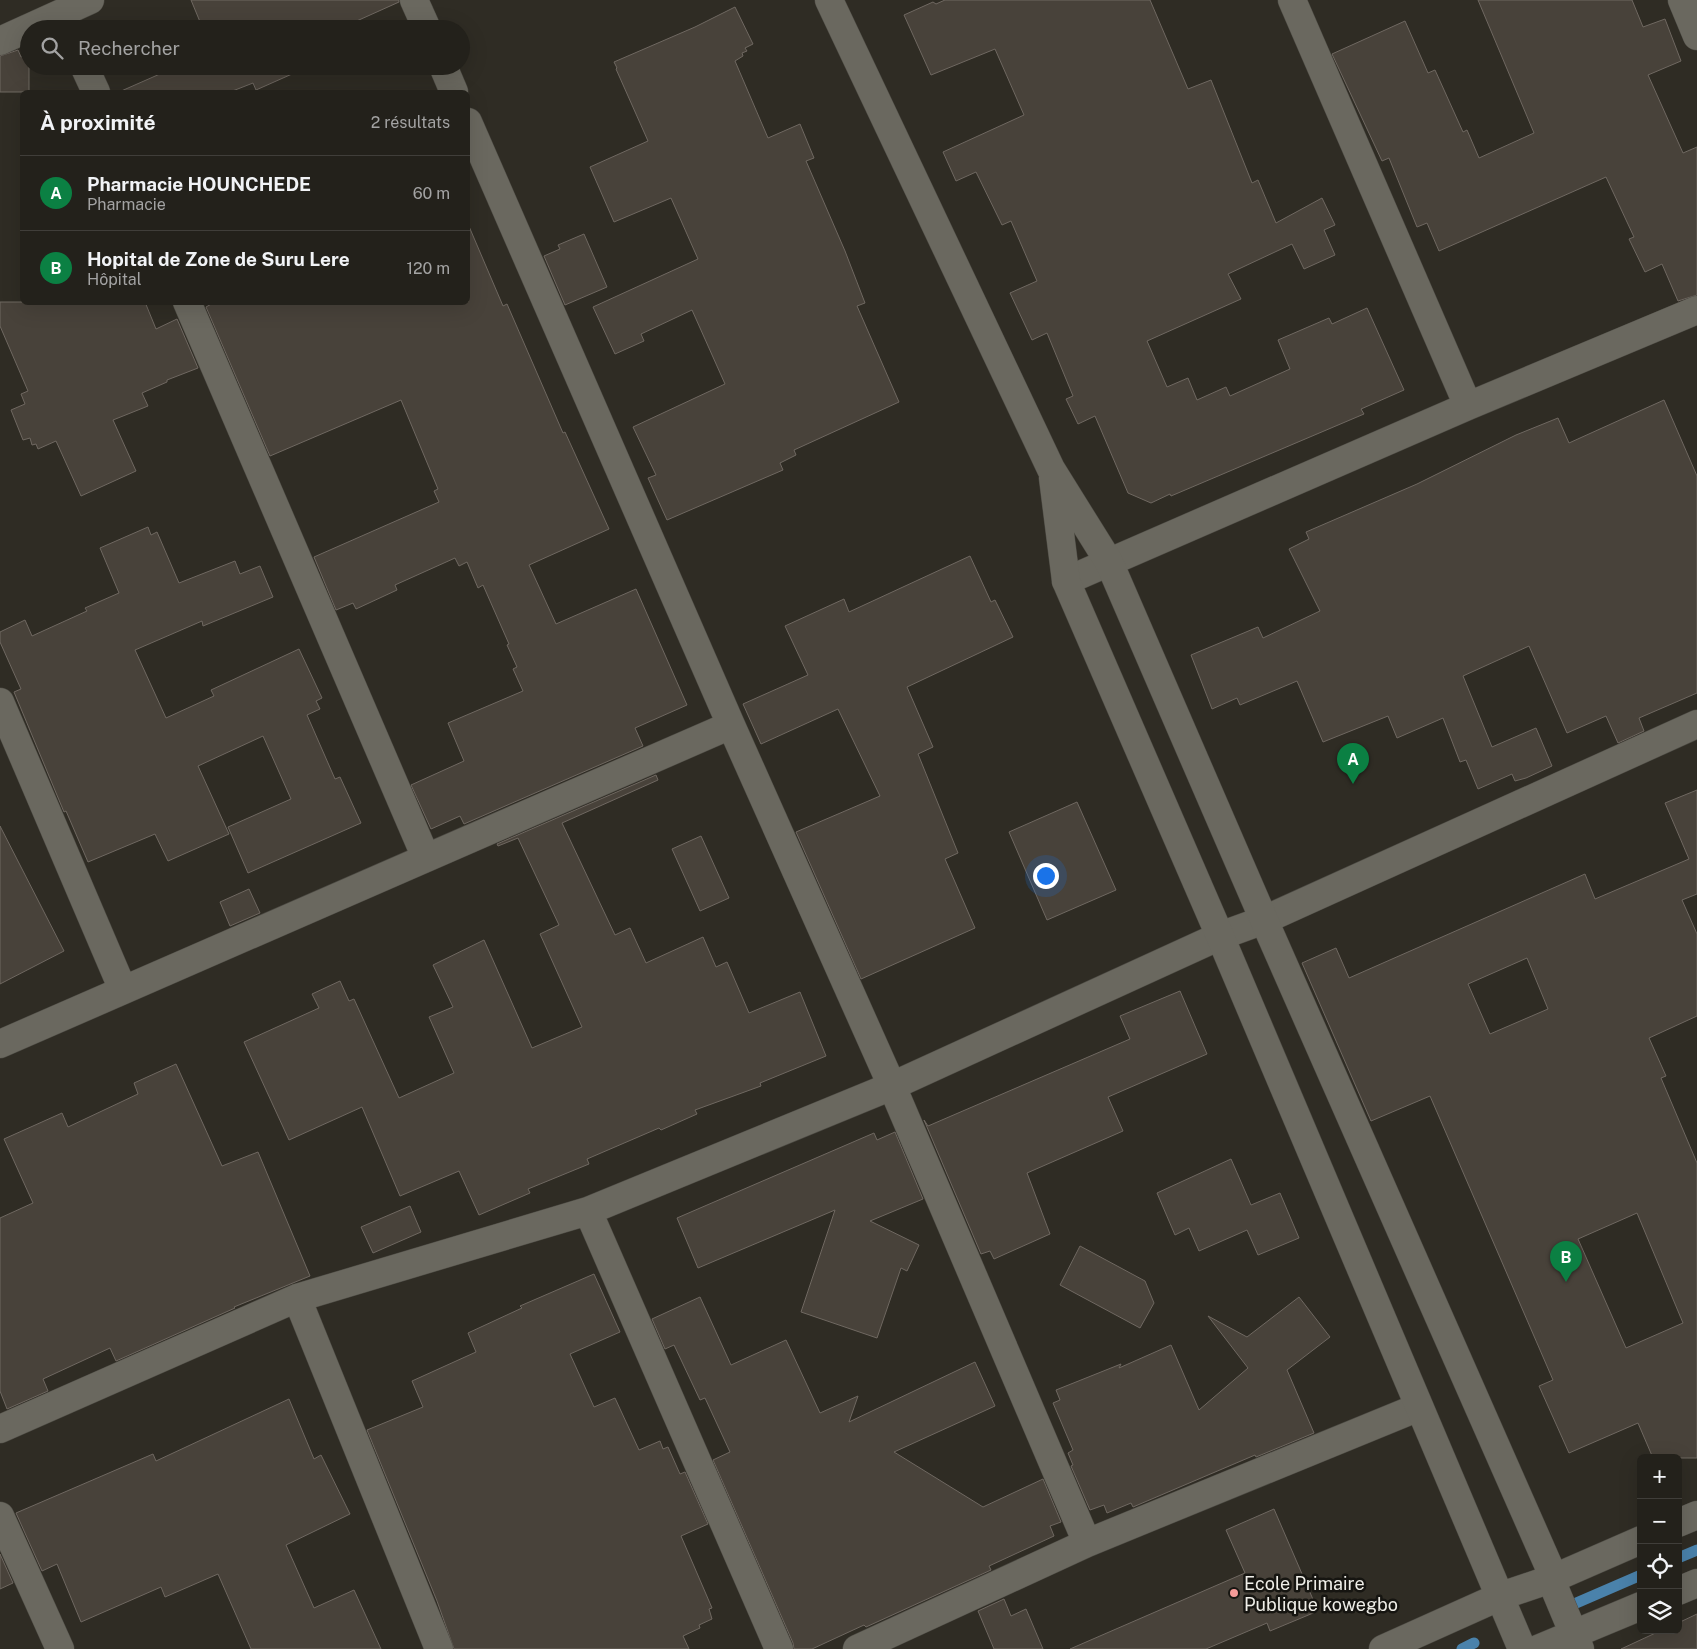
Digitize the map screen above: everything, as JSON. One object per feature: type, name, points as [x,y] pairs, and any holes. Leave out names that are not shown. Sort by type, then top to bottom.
[{"type":"street","points":[[66,20],[90,0]]},
{"type":"street","points":[[414,0],[423,20]]},
{"type":"street","points":[[829,0],[1051,469],[1109,562],[1264,920],[1554,1578],[1554,1587],[1577,1642]]},
{"type":"street","points":[[1292,0],[1468,406]]},
{"type":"street","points":[[1682,0],[1697,36]]},
{"type":"street","points":[[0,41],[20,35]]},
{"type":"street","points":[[88,75],[95,90]]},
{"type":"street","points":[[447,75],[453,90]]},
{"type":"street","points":[[470,127],[731,725],[892,1086],[1087,1543]]},
{"type":"street","points":[[188,305],[426,858]]},
{"type":"street","points":[[1066,581],[1468,406],[1697,310]]},
{"type":"street","points":[[1051,469],[1066,581],[1220,936],[1522,1649]]},
{"type":"street","points":[[0,702],[123,990]]},
{"type":"street","points":[[0,1429],[297,1298],[588,1211],[892,1086],[1220,936],[1264,920],[1697,724]]},
{"type":"street","points":[[0,1044],[731,725]]},
{"type":"street","points":[[588,1211],[779,1649]]},
{"type":"street","points":[[297,1298],[439,1649]]},
{"type":"street","points":[[857,1649],[1087,1543],[1419,1408]]},
{"type":"street","points":[[1682,1521],[1697,1515]]},
{"type":"street","points":[[0,1516],[60,1649]]},
{"type":"street","points":[[1383,1649],[1501,1596],[1554,1578],[1637,1542]]},
{"type":"street","points":[[1681,1589],[1697,1583]]},
{"type":"street","points":[[1538,1649],[1577,1642],[1637,1608]]},
{"type":"building","points":[[191,0],[399,0],[399,2],[359,20],[199,20]]},
{"type":"building","points":[[945,0],[1150,0],[1188,89],[1211,80],[1252,183],[1258,180],[1276,223],[1322,198],[1335,225],[1324,230],[1335,255],[1304,269],[1292,244],[1228,274],[1241,299],[1147,341],[1167,387],[1188,378],[1197,400],[1226,387],[1230,396],[1290,369],[1278,340],[1329,318],[1332,324],[1367,308],[1404,390],[1361,409],[1364,414],[1171,496],[1170,494],[1151,503],[1128,493],[1095,416],[1078,424],[1066,399],[1073,396],[1047,333],[1032,340],[1010,293],[1037,281],[1011,221],[1002,225],[976,172],[956,181],[943,152],[1024,115],[995,49],[931,75],[904,15],[933,2],[936,4]]},
{"type":"building","points":[[1478,0],[1632,0],[1643,27],[1665,19],[1681,61],[1648,75],[1683,153],[1697,147],[1697,295],[1678,301],[1662,264],[1645,272],[1629,239],[1634,237],[1606,177],[1439,251],[1427,223],[1417,227],[1389,158],[1382,161],[1332,54],[1405,21],[1428,73],[1435,70],[1463,132],[1467,130],[1479,158],[1534,133]]},
{"type":"building","points":[[735,7],[753,44],[745,48],[747,51],[742,53],[743,56],[735,61],[768,138],[800,124],[814,158],[806,161],[865,303],[857,306],[899,402],[794,450],[796,455],[780,463],[783,470],[667,520],[648,478],[656,475],[633,427],[725,384],[692,310],[641,334],[644,341],[615,354],[593,307],[698,259],[671,198],[614,222],[590,167],[648,141],[614,62],[695,27]]},
{"type":"building","points":[[18,50],[20,55],[20,75],[29,75],[29,90],[0,92],[0,56]]},
{"type":"building","points":[[158,75],[290,75],[256,90],[253,83],[235,90],[124,90]]},
{"type":"building","points":[[470,229],[503,306],[507,304],[563,433],[565,432],[609,529],[529,565],[556,624],[636,589],[687,705],[635,728],[643,746],[464,824],[460,816],[431,829],[411,785],[464,761],[448,723],[523,691],[513,669],[517,667],[507,645],[509,644],[483,585],[478,588],[467,562],[459,566],[455,558],[395,585],[397,590],[356,609],[353,603],[336,610],[314,557],[439,502],[434,491],[438,489],[401,400],[270,456],[206,307],[210,305],[470,305]]},
{"type":"building","points":[[584,234],[607,287],[565,305],[544,256],[560,249],[558,245]]},
{"type":"building","points":[[0,302],[20,302],[20,305],[146,305],[156,329],[177,319],[198,368],[167,380],[167,382],[142,393],[148,406],[113,420],[136,471],[81,496],[56,441],[38,449],[36,444],[32,445],[30,438],[23,440],[11,410],[25,404],[21,394],[28,391],[0,326]]},
{"type":"building","points":[[1664,400],[1697,476],[1697,693],[1639,718],[1644,731],[1618,743],[1606,716],[1567,733],[1529,646],[1463,676],[1492,747],[1536,728],[1552,766],[1515,781],[1512,774],[1478,789],[1466,760],[1460,762],[1443,718],[1397,738],[1388,716],[1323,742],[1297,681],[1240,705],[1237,698],[1212,709],[1191,655],[1258,627],[1263,638],[1320,611],[1289,549],[1309,539],[1306,532],[1417,484],[1516,435],[1558,418],[1569,443]]},
{"type":"building","points":[[148,527],[151,535],[157,532],[179,583],[235,561],[240,574],[260,566],[273,597],[203,626],[202,621],[135,650],[166,718],[214,696],[211,690],[299,649],[322,698],[316,701],[320,709],[307,715],[335,779],[340,777],[361,823],[248,873],[228,827],[291,799],[263,736],[198,766],[229,834],[168,861],[155,834],[88,862],[66,811],[64,812],[14,692],[21,689],[0,642],[0,632],[25,620],[32,636],[87,611],[85,608],[119,593],[100,548]]},
{"type":"building","points":[[970,556],[991,602],[995,600],[1013,637],[907,687],[933,747],[918,754],[958,853],[945,859],[975,928],[861,979],[796,832],[880,796],[838,709],[761,744],[743,704],[808,675],[785,626],[844,599],[849,612]]},
{"type":"building","points":[[656,775],[658,780],[562,823],[615,935],[630,928],[646,963],[703,937],[716,967],[727,962],[749,1013],[800,992],[826,1056],[760,1083],[761,1086],[695,1110],[697,1114],[661,1130],[659,1128],[587,1159],[589,1164],[528,1189],[530,1193],[479,1215],[459,1171],[400,1196],[362,1107],[289,1140],[244,1042],[319,1008],[312,994],[340,981],[349,1001],[354,999],[399,1098],[454,1073],[429,1017],[453,1007],[433,965],[484,940],[532,1048],[582,1027],[540,934],[559,925],[518,838],[498,846],[497,844]]},
{"type":"building","points":[[1697,790],[1697,894],[1682,900],[1697,934],[1697,1016],[1649,1038],[1666,1076],[1661,1078],[1697,1163],[1697,1458],[1682,1458],[1682,1454],[1651,1454],[1638,1423],[1569,1453],[1539,1386],[1553,1380],[1430,1096],[1371,1121],[1302,963],[1336,948],[1349,978],[1585,874],[1595,899],[1689,859],[1665,803]],"holes":[[[1527,958],[1548,1009],[1490,1034],[1468,984]],[[1637,1213],[1683,1323],[1626,1348],[1578,1239]]]},
{"type":"building","points":[[1077,802],[1116,890],[1047,920],[1009,832]]},
{"type":"building","points":[[0,826],[64,951],[0,984]]},
{"type":"building","points":[[701,836],[729,898],[700,911],[672,849]]},
{"type":"building","points":[[249,889],[260,913],[230,926],[220,902]]},
{"type":"building","points":[[1180,991],[1207,1054],[1108,1097],[1123,1131],[1027,1173],[1050,1234],[994,1259],[990,1251],[981,1254],[924,1120],[928,1126],[1130,1039],[1120,1016]]},
{"type":"building","points":[[176,1064],[222,1166],[258,1152],[310,1276],[234,1307],[116,1361],[110,1348],[43,1379],[48,1391],[7,1409],[0,1391],[0,1218],[33,1203],[4,1139],[62,1113],[68,1127],[138,1094],[134,1083]]},
{"type":"building","points":[[895,1132],[923,1199],[870,1221],[919,1245],[907,1271],[901,1268],[877,1338],[801,1312],[835,1210],[698,1268],[677,1218],[874,1133],[877,1140]]},
{"type":"building","points":[[1231,1159],[1251,1205],[1280,1193],[1299,1238],[1258,1255],[1247,1230],[1199,1251],[1189,1228],[1175,1235],[1157,1193]]},
{"type":"building","points":[[410,1206],[421,1232],[373,1253],[361,1227]]},
{"type":"building","points":[[1080,1246],[1145,1281],[1154,1303],[1140,1328],[1060,1285]]},
{"type":"building","points":[[594,1274],[620,1332],[570,1354],[594,1407],[615,1398],[639,1450],[660,1441],[663,1449],[668,1447],[680,1474],[685,1472],[708,1524],[681,1536],[712,1608],[709,1609],[712,1619],[699,1625],[700,1628],[683,1636],[689,1649],[454,1649],[437,1601],[367,1430],[423,1407],[412,1381],[476,1352],[468,1333],[522,1308],[520,1306]]},
{"type":"building","points":[[700,1297],[731,1365],[786,1340],[820,1413],[858,1396],[849,1422],[975,1362],[995,1406],[894,1452],[983,1507],[1043,1479],[1061,1522],[1050,1526],[1054,1536],[989,1566],[991,1570],[866,1627],[864,1625],[812,1649],[794,1649],[713,1460],[730,1452],[705,1398],[700,1400],[674,1345],[665,1349],[652,1319]]},
{"type":"building","points":[[1299,1297],[1330,1337],[1287,1370],[1314,1433],[1256,1457],[1255,1455],[1133,1507],[1131,1503],[1107,1513],[1104,1505],[1090,1510],[1071,1466],[1073,1465],[1068,1453],[1073,1450],[1053,1403],[1060,1400],[1056,1390],[1121,1364],[1119,1368],[1171,1345],[1199,1410],[1248,1368],[1208,1316],[1247,1337]]},
{"type":"building","points":[[289,1399],[314,1459],[321,1455],[350,1514],[286,1545],[314,1608],[354,1590],[381,1649],[251,1649],[218,1574],[165,1597],[161,1587],[81,1622],[57,1564],[42,1571],[16,1513],[153,1454],[156,1461]]},
{"type":"building","points":[[1274,1509],[1318,1611],[1270,1631],[1267,1623],[1206,1649],[1070,1649],[1245,1573],[1226,1530]]},
{"type":"building","points":[[0,1554],[13,1583],[0,1589]]},
{"type":"building","points":[[1004,1599],[1011,1616],[1026,1609],[1043,1649],[994,1649],[978,1611]]},
{"type":"building","points":[[1697,1614],[1697,1649],[1621,1649],[1653,1634],[1682,1634],[1682,1621]]},
{"type":"waterway","points":[[1682,1556],[1697,1550]]},
{"type":"waterway","points":[[1574,1604],[1637,1577]]},
{"type":"waterway","points":[[1462,1649],[1474,1643]]},
{"type":"place","name":"Pharmacie HOUNCHEDE","points":[[1353,784]]},
{"type":"place","name":"Hopital de Zone de Suru Lere","points":[[1566,1282]]},
{"type":"place","name":"Ecole Primaire Publique kowegbo","points":[[1234,1593]]}]
